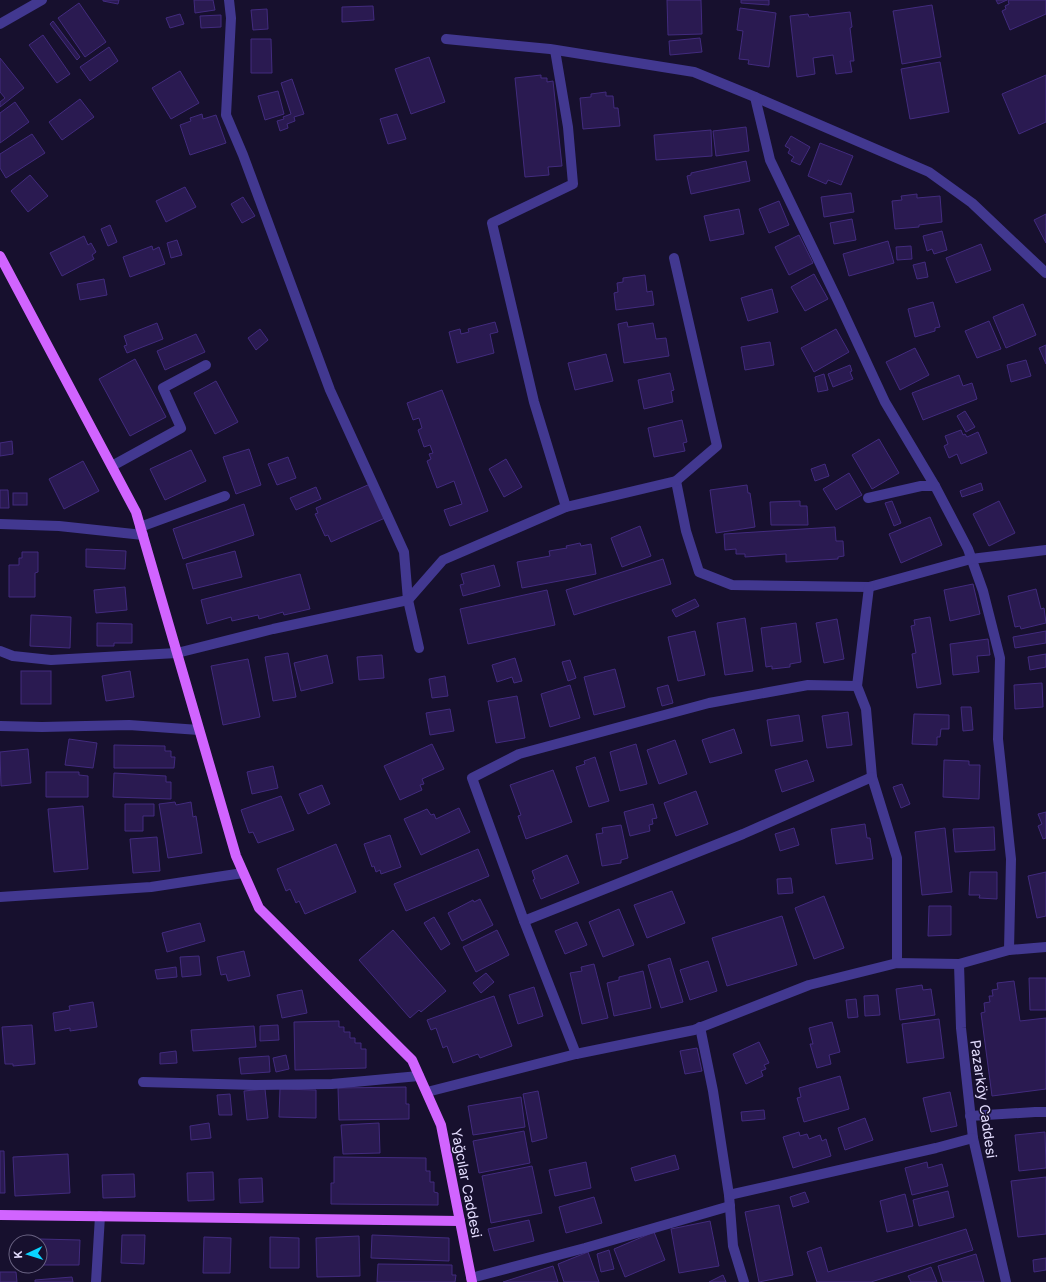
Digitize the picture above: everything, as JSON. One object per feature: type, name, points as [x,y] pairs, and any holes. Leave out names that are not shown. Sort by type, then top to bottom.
[{"type":"main road","name":"Yağcılar Caddesi","points":[[0,256],[136,512],[236,856],[259,908],[412,1060],[427,1092],[441,1125],[471,1280]]},
{"type":"main road","points":[[0,1215],[460,1221]]},
{"type":"street","points":[[0,24],[42,0]]},
{"type":"street","points":[[229,0],[231,18],[226,115],[243,155],[330,390],[404,552],[408,600],[419,648]]},
{"type":"street","points":[[446,39],[555,50],[694,72],[929,172],[972,203],[1046,273]]},
{"type":"street","points":[[555,50],[568,127],[573,184],[492,223],[534,402],[566,507]]},
{"type":"street","points":[[755,97],[770,160],[885,402],[935,486],[968,549],[983,591],[1000,658],[998,739],[1011,859],[1009,950]]},
{"type":"street","points":[[0,651],[13,656],[50,660],[177,653],[273,629],[408,600],[443,560],[566,507],[676,481],[717,446],[674,258]]},
{"type":"street","points":[[112,466],[181,428],[164,388],[206,365]]},
{"type":"street","points":[[676,481],[686,531],[699,572],[732,585],[869,587],[971,559],[1046,550]]},
{"type":"street","points":[[868,498],[921,486],[935,486]]},
{"type":"street","points":[[0,524],[142,531],[224,496]]},
{"type":"street","points":[[869,587],[857,686],[866,709],[872,777],[896,858],[897,963]]},
{"type":"street","points":[[576,1054],[524,920],[472,778],[519,754],[709,703],[808,684],[857,686]]},
{"type":"street","points":[[0,726],[42,727],[129,725],[199,730]]},
{"type":"street","points":[[524,920],[743,834],[872,777]]},
{"type":"street","points":[[0,898],[151,887],[243,873]]},
{"type":"street","points":[[427,1092],[576,1054],[694,1030],[809,985],[897,963],[959,964],[1009,950],[1046,947]]},
{"type":"street","name":"Pazarköy Caddesi","points":[[959,964],[960,1028],[973,1138],[1006,1282]]},
{"type":"street","points":[[700,1028],[713,1091],[729,1195],[733,1246],[744,1282]]},
{"type":"street","points":[[143,1082],[255,1085],[332,1084],[419,1076]]},
{"type":"street","points":[[970,1116],[1046,1112]]},
{"type":"street","points":[[729,1195],[936,1148],[973,1138]]},
{"type":"street","points":[[471,1280],[730,1206]]},
{"type":"street","points":[[96,1282],[100,1216]]},
{"type":"building","points":[[103,0],[119,0],[118,4]]},
{"type":"building","points":[[194,0],[213,0],[215,10],[195,13]]},
{"type":"building","points":[[667,0],[701,0],[702,34],[668,35]]},
{"type":"building","points":[[741,0],[769,0],[769,5],[741,3]]},
{"type":"building","points":[[996,0],[1007,0],[998,4]]},
{"type":"building","points":[[1008,0],[1046,0],[1046,14],[1010,30],[1002,11],[1006,9],[1005,6],[1009,4]]},
{"type":"building","points":[[79,3],[106,42],[85,57],[58,18]]},
{"type":"building","points":[[932,5],[941,57],[902,64],[893,11]]},
{"type":"building","points":[[373,6],[374,20],[342,22],[342,7]]},
{"type":"building","points":[[740,8],[776,13],[769,67],[748,64],[749,60],[739,59],[743,31],[737,30]]},
{"type":"building","points":[[267,9],[268,29],[253,30],[251,10]]},
{"type":"building","points":[[850,12],[852,27],[850,28],[854,61],[850,61],[852,72],[836,74],[833,55],[813,58],[815,74],[797,77],[790,16],[808,14],[809,17]]},
{"type":"building","points":[[180,14],[184,24],[170,28],[166,18]]},
{"type":"building","points":[[221,15],[221,27],[201,28],[200,16]]},
{"type":"building","points":[[53,21],[80,57],[77,60],[50,24]]},
{"type":"building","points":[[43,35],[70,74],[57,83],[29,45]]},
{"type":"building","points":[[700,38],[702,52],[670,55],[669,41]]},
{"type":"building","points":[[251,39],[271,39],[272,73],[251,73]]},
{"type":"building","points":[[109,47],[118,61],[90,81],[80,67]]},
{"type":"building","points":[[429,57],[445,102],[411,114],[395,69]]},
{"type":"building","points":[[0,58],[24,88],[0,107],[0,102],[5,98],[0,92]]},
{"type":"building","points":[[940,62],[949,112],[910,119],[901,69]]},
{"type":"building","points":[[180,71],[199,103],[171,119],[152,88]]},
{"type":"building","points":[[541,75],[541,78],[547,78],[547,82],[553,81],[562,166],[548,167],[549,175],[525,177],[515,78]]},
{"type":"building","points":[[1046,75],[1046,122],[1019,134],[1002,94]]},
{"type":"building","points":[[292,79],[304,114],[294,117],[295,121],[287,124],[288,128],[280,131],[277,121],[284,119],[283,117],[291,114],[281,83]]},
{"type":"building","points":[[278,91],[284,114],[265,120],[258,96]]},
{"type":"building","points":[[606,92],[606,96],[613,96],[614,108],[618,108],[620,126],[583,129],[580,98],[591,97],[591,94]]},
{"type":"building","points":[[80,99],[94,117],[62,140],[49,122]]},
{"type":"building","points":[[15,102],[29,122],[0,143],[0,113]]},
{"type":"building","points":[[202,114],[203,119],[216,115],[226,143],[190,155],[180,125],[191,121],[190,118]]},
{"type":"building","points":[[397,114],[406,139],[388,144],[380,119]]},
{"type":"building","points":[[746,127],[749,151],[716,156],[713,131]]},
{"type":"building","points":[[711,130],[712,156],[656,160],[654,135]]},
{"type":"building","points":[[32,134],[45,153],[6,178],[0,168],[0,154]]},
{"type":"building","points":[[791,136],[810,147],[800,165],[791,161],[794,157],[788,153],[790,149],[785,146]]},
{"type":"building","points":[[820,143],[853,156],[841,185],[828,180],[826,184],[808,176]]},
{"type":"building","points":[[746,161],[750,181],[691,194],[687,176],[691,175],[691,173]]},
{"type":"building","points":[[30,175],[48,196],[28,212],[11,191]]},
{"type":"building","points":[[185,187],[196,207],[166,222],[156,201]]},
{"type":"building","points":[[851,193],[854,212],[824,217],[821,197]]},
{"type":"building","points":[[917,194],[917,198],[940,196],[942,222],[919,225],[919,227],[895,229],[892,201],[902,200],[901,196]]},
{"type":"building","points":[[243,197],[255,216],[242,223],[231,204]]},
{"type":"building","points":[[779,201],[789,225],[769,233],[759,209]]},
{"type":"building","points":[[739,209],[744,234],[710,241],[704,216]]},
{"type":"building","points":[[1046,214],[1046,243],[1034,220]]},
{"type":"building","points":[[852,219],[856,240],[834,244],[830,223]]},
{"type":"building","points":[[110,225],[117,242],[108,246],[101,229]]},
{"type":"building","points":[[942,231],[947,250],[934,254],[932,249],[927,251],[923,236]]},
{"type":"building","points":[[799,235],[813,263],[789,275],[775,247]]},
{"type":"building","points":[[84,236],[88,245],[91,243],[96,252],[92,255],[94,259],[62,276],[50,253]]},
{"type":"building","points":[[177,240],[182,255],[171,258],[167,243]]},
{"type":"building","points":[[888,241],[894,263],[849,276],[843,254]]},
{"type":"building","points":[[981,244],[991,270],[956,283],[946,258]]},
{"type":"building","points":[[152,246],[153,250],[159,247],[165,264],[130,277],[123,257]]},
{"type":"building","points":[[911,246],[912,259],[897,260],[896,247]]},
{"type":"building","points":[[925,262],[928,277],[917,279],[913,265]]},
{"type":"building","points":[[814,274],[828,299],[805,311],[791,287]]},
{"type":"building","points":[[645,275],[647,292],[652,291],[654,305],[616,310],[614,293],[618,292],[617,283],[623,282],[623,278]]},
{"type":"building","points":[[104,279],[107,295],[80,300],[77,284]]},
{"type":"building","points":[[772,289],[778,312],[748,321],[741,298]]},
{"type":"building","points":[[933,302],[940,327],[935,328],[935,331],[915,337],[908,309]]},
{"type":"building","points":[[1023,304],[1036,335],[1006,348],[993,317]]},
{"type":"building","points":[[989,321],[1001,349],[977,358],[965,331]]},
{"type":"building","points":[[495,322],[498,332],[490,334],[494,353],[457,363],[449,332],[460,329],[461,334],[469,332],[468,329]]},
{"type":"building","points":[[627,322],[628,327],[653,323],[656,339],[666,338],[669,356],[624,363],[618,324]]},
{"type":"building","points":[[157,323],[163,339],[127,353],[124,346],[127,345],[124,336]]},
{"type":"building","points":[[260,329],[268,340],[256,350],[248,338]]},
{"type":"building","points":[[836,329],[849,352],[814,372],[801,348]]},
{"type":"building","points":[[196,334],[205,352],[165,370],[157,351]]},
{"type":"building","points":[[770,342],[774,365],[745,370],[741,347]]},
{"type":"building","points":[[1046,345],[1046,364],[1039,348]]},
{"type":"building","points":[[915,348],[929,375],[900,390],[886,362]]},
{"type":"building","points":[[606,354],[613,381],[575,390],[568,363]]},
{"type":"building","points":[[135,359],[166,417],[130,436],[99,379]]},
{"type":"building","points":[[1026,360],[1031,376],[1011,382],[1007,365]]},
{"type":"building","points":[[850,365],[852,371],[850,372],[853,379],[833,387],[828,374]]},
{"type":"building","points":[[670,373],[674,390],[671,391],[673,402],[644,409],[638,380]]},
{"type":"building","points":[[824,374],[828,390],[818,392],[815,377]]},
{"type":"building","points":[[959,375],[963,386],[972,383],[977,399],[923,420],[912,393]]},
{"type":"building","points":[[216,381],[238,422],[215,434],[194,393]]},
{"type":"building","points":[[442,390],[488,511],[450,526],[444,510],[462,504],[454,481],[437,488],[427,461],[431,459],[429,454],[433,453],[430,445],[424,447],[418,430],[422,428],[419,418],[413,420],[407,403]]},
{"type":"building","points":[[965,411],[975,427],[966,432],[957,416]]},
{"type":"building","points":[[682,420],[687,442],[683,443],[685,451],[654,457],[648,428]]},
{"type":"building","points":[[961,430],[963,435],[965,434],[967,437],[978,432],[987,453],[961,464],[957,454],[949,458],[944,446],[948,444],[945,436]]},
{"type":"building","points":[[879,439],[899,473],[872,489],[852,455]]},
{"type":"building","points":[[12,441],[13,454],[0,456],[0,443]]},
{"type":"building","points":[[249,449],[261,485],[236,494],[223,457]]},
{"type":"building","points":[[191,450],[206,481],[165,500],[150,469]]},
{"type":"building","points":[[288,457],[296,478],[277,485],[268,464]]},
{"type":"building","points":[[506,459],[522,487],[504,497],[489,469]]},
{"type":"building","points":[[83,461],[99,491],[64,509],[49,479]]},
{"type":"building","points":[[825,464],[829,476],[815,481],[811,469]]},
{"type":"building","points":[[849,473],[862,495],[836,510],[823,489]]},
{"type":"building","points":[[981,483],[983,490],[962,497],[960,491]]},
{"type":"building","points":[[370,484],[385,518],[331,542],[328,535],[325,536],[315,514],[318,513],[316,508]]},
{"type":"building","points":[[747,485],[748,493],[750,493],[755,527],[716,533],[710,490]]},
{"type":"building","points":[[316,487],[321,499],[296,510],[290,498]]},
{"type":"building","points":[[0,490],[8,490],[9,508],[0,508]]},
{"type":"building","points":[[13,493],[27,493],[27,505],[13,505]]},
{"type":"building","points":[[800,501],[800,506],[807,506],[808,525],[771,525],[770,502]]},
{"type":"building","points":[[892,501],[901,523],[894,526],[885,503]]},
{"type":"building","points":[[999,501],[1015,533],[989,546],[973,514]]},
{"type":"building","points":[[244,504],[254,535],[183,559],[173,529]]},
{"type":"building","points":[[930,517],[942,545],[901,563],[889,534]]},
{"type":"building","points":[[640,526],[651,556],[622,567],[611,538]]},
{"type":"building","points":[[835,527],[836,541],[843,541],[844,556],[838,557],[838,559],[786,562],[786,554],[745,557],[745,554],[736,554],[736,549],[725,550],[724,534]]},
{"type":"building","points":[[580,543],[581,546],[591,544],[596,574],[522,588],[517,562],[550,556],[549,551],[567,548],[566,546]]},
{"type":"building","points":[[86,549],[126,551],[125,569],[86,567]]},
{"type":"building","points":[[235,551],[242,577],[193,589],[186,564]]},
{"type":"building","points":[[22,552],[38,552],[38,572],[35,573],[35,597],[9,597],[9,565],[19,565],[19,558],[22,558]]},
{"type":"building","points":[[663,559],[671,584],[574,615],[566,590]]},
{"type":"building","points":[[494,565],[500,586],[463,596],[460,585],[464,584],[461,574]]},
{"type":"building","points":[[300,574],[310,609],[284,615],[283,612],[259,619],[258,615],[232,621],[231,617],[207,624],[201,600]]},
{"type":"building","points":[[973,584],[980,614],[950,621],[944,590]]},
{"type":"building","points":[[125,587],[127,610],[96,613],[94,590]]},
{"type":"building","points":[[1036,589],[1041,609],[1044,608],[1046,623],[1021,629],[1020,626],[1015,627],[1008,596]]},
{"type":"building","points":[[547,590],[555,625],[468,644],[460,609]]},
{"type":"building","points":[[695,599],[699,606],[676,617],[672,610]]},
{"type":"building","points":[[31,615],[71,617],[70,648],[30,646]]},
{"type":"building","points":[[930,617],[941,684],[917,688],[912,654],[916,653],[911,626],[915,625],[914,620]]},
{"type":"building","points":[[745,618],[753,671],[725,675],[717,623]]},
{"type":"building","points":[[837,619],[844,659],[824,663],[816,623]]},
{"type":"building","points":[[97,623],[132,624],[132,643],[114,643],[114,646],[97,646]]},
{"type":"building","points":[[796,623],[801,662],[790,664],[790,667],[772,669],[772,666],[766,667],[761,628]]},
{"type":"building","points":[[695,631],[705,675],[678,681],[668,637]]},
{"type":"building","points":[[1046,631],[1046,643],[1015,648],[1013,637]]},
{"type":"building","points":[[988,639],[990,655],[977,656],[979,672],[953,675],[950,644]]},
{"type":"building","points":[[288,653],[296,697],[273,701],[265,657]]},
{"type":"building","points":[[1046,654],[1046,667],[1030,670],[1028,657]]},
{"type":"building","points":[[327,655],[333,683],[301,691],[294,663]]},
{"type":"building","points":[[382,655],[384,678],[359,680],[357,657]]},
{"type":"building","points":[[515,658],[522,681],[514,683],[512,677],[497,682],[492,665]]},
{"type":"building","points":[[248,659],[260,717],[223,725],[211,666]]},
{"type":"building","points":[[570,660],[576,678],[568,681],[562,662]]},
{"type":"building","points":[[615,669],[625,707],[594,715],[584,677]]},
{"type":"building","points":[[21,671],[51,671],[51,704],[21,704]]},
{"type":"building","points":[[130,671],[134,697],[106,701],[102,676]]},
{"type":"building","points":[[445,676],[448,696],[432,698],[429,679]]},
{"type":"building","points":[[1042,683],[1043,707],[1015,709],[1014,685]]},
{"type":"building","points":[[570,685],[580,718],[550,727],[541,694]]},
{"type":"building","points":[[668,685],[673,703],[662,706],[657,688]]},
{"type":"building","points":[[517,696],[525,738],[496,743],[488,701]]},
{"type":"building","points":[[961,707],[971,707],[973,730],[963,731]]},
{"type":"building","points":[[450,709],[454,731],[430,735],[426,713]]},
{"type":"building","points":[[848,712],[852,745],[827,748],[822,716]]},
{"type":"building","points":[[914,714],[949,715],[949,729],[941,729],[940,737],[937,737],[937,745],[912,744]]},
{"type":"building","points":[[799,715],[803,741],[771,746],[767,720]]},
{"type":"building","points":[[734,729],[742,753],[710,763],[702,740]]},
{"type":"building","points":[[69,739],[97,743],[93,768],[65,765]]},
{"type":"building","points":[[675,740],[687,774],[659,784],[647,750]]},
{"type":"building","points":[[432,744],[444,769],[422,779],[424,784],[420,785],[422,790],[400,800],[384,766]]},
{"type":"building","points":[[636,744],[647,784],[620,791],[610,752]]},
{"type":"building","points":[[114,745],[165,746],[165,751],[171,751],[171,757],[175,757],[174,768],[114,768]]},
{"type":"building","points":[[28,749],[31,783],[1,786],[0,752]]},
{"type":"building","points":[[595,757],[609,801],[589,807],[576,767],[585,764],[584,761]]},
{"type":"building","points":[[807,760],[814,781],[782,792],[775,770]]},
{"type":"building","points":[[944,760],[969,761],[969,765],[980,765],[979,799],[943,797]]},
{"type":"building","points":[[273,766],[278,788],[252,794],[247,772]]},
{"type":"building","points":[[553,770],[572,822],[526,839],[518,816],[521,815],[510,785]]},
{"type":"building","points":[[46,772],[79,772],[79,775],[88,776],[88,797],[46,797]]},
{"type":"building","points":[[114,773],[166,776],[166,782],[171,782],[171,799],[113,797]]},
{"type":"building","points":[[902,784],[910,804],[901,808],[893,787]]},
{"type":"building","points":[[322,785],[330,804],[308,814],[299,794]]},
{"type":"building","points":[[696,791],[708,824],[676,836],[664,803]]},
{"type":"building","points":[[281,796],[294,830],[258,843],[253,832],[249,833],[241,810]]},
{"type":"building","points":[[175,802],[176,805],[191,802],[193,817],[196,816],[202,853],[168,858],[159,804]]},
{"type":"building","points":[[125,804],[154,804],[154,816],[143,816],[143,831],[125,831]]},
{"type":"building","points":[[653,804],[657,818],[652,819],[653,824],[649,825],[650,831],[630,836],[624,812]]},
{"type":"building","points":[[83,806],[88,869],[54,872],[48,809]]},
{"type":"building","points":[[459,808],[470,832],[421,855],[404,819],[427,809],[431,815],[434,814],[436,819]]},
{"type":"building","points":[[1046,812],[1046,838],[1043,839],[1038,826],[1042,824],[1038,814]]},
{"type":"building","points":[[865,824],[867,838],[870,838],[873,859],[836,864],[831,829]]},
{"type":"building","points":[[621,825],[628,858],[621,860],[621,863],[602,866],[596,834],[603,833],[602,828]]},
{"type":"building","points":[[994,827],[995,850],[955,852],[953,829]]},
{"type":"building","points":[[794,828],[799,845],[780,851],[775,834]]},
{"type":"building","points":[[945,828],[952,892],[922,895],[915,832]]},
{"type":"building","points":[[390,835],[401,867],[381,874],[380,870],[376,872],[374,866],[372,867],[364,844]]},
{"type":"building","points":[[157,837],[160,871],[133,873],[130,839]]},
{"type":"building","points":[[336,844],[356,892],[305,914],[299,901],[296,903],[290,889],[286,891],[277,869]]},
{"type":"building","points":[[478,849],[489,876],[406,911],[394,884]]},
{"type":"building","points":[[567,855],[579,883],[541,899],[533,880],[535,879],[532,871]]},
{"type":"building","points":[[970,872],[997,872],[997,899],[979,898],[980,895],[969,895]]},
{"type":"building","points":[[1046,872],[1046,916],[1037,918],[1028,876]]},
{"type":"building","points":[[791,878],[793,893],[778,894],[777,879]]},
{"type":"building","points":[[672,891],[685,923],[647,938],[634,905]]},
{"type":"building","points":[[824,896],[844,948],[814,959],[795,908]]},
{"type":"building","points":[[480,899],[493,925],[462,941],[448,913],[473,900],[474,902]]},
{"type":"building","points":[[929,906],[951,906],[951,935],[928,936]]},
{"type":"building","points":[[619,909],[634,945],[603,957],[589,922]]},
{"type":"building","points":[[782,916],[797,965],[727,986],[712,938]]},
{"type":"building","points":[[434,917],[450,944],[441,950],[424,923]]},
{"type":"building","points":[[577,922],[587,945],[565,954],[555,931]]},
{"type":"building","points":[[200,923],[205,941],[167,952],[162,933]]},
{"type":"building","points":[[393,930],[446,991],[421,1012],[419,1010],[410,1018],[359,960]]},
{"type":"building","points":[[497,930],[509,955],[476,972],[463,947]]},
{"type":"building","points":[[244,951],[250,976],[228,981],[226,974],[221,975],[217,957]]},
{"type":"building","points":[[199,956],[201,975],[182,977],[180,957]]},
{"type":"building","points":[[670,958],[683,1002],[661,1008],[648,965]]},
{"type":"building","points":[[708,961],[717,991],[690,1000],[680,970]]},
{"type":"building","points":[[594,964],[608,1018],[582,1024],[570,973],[582,971],[581,967]]},
{"type":"building","points":[[176,967],[177,977],[157,979],[155,970]]},
{"type":"building","points":[[643,971],[651,1008],[614,1016],[607,983],[619,980],[619,977]]},
{"type":"building","points":[[486,973],[494,982],[481,993],[473,983]]},
{"type":"building","points":[[1029,978],[1046,978],[1046,1010],[1030,1010]]},
{"type":"building","points":[[1014,981],[1020,1021],[1046,1018],[1046,1089],[992,1096],[981,1013],[985,1012],[984,1003],[990,1002],[989,996],[993,996],[992,990],[998,989],[997,983]]},
{"type":"building","points":[[922,985],[923,990],[931,989],[935,1015],[900,1020],[896,989]]},
{"type":"building","points":[[534,987],[543,1016],[518,1024],[509,995]]},
{"type":"building","points":[[302,990],[307,1013],[282,1018],[277,995]]},
{"type":"building","points":[[878,995],[880,1015],[865,1016],[864,996]]},
{"type":"building","points":[[494,996],[512,1046],[480,1058],[478,1054],[453,1063],[447,1046],[443,1048],[436,1028],[431,1030],[427,1020]]},
{"type":"building","points":[[856,999],[858,1017],[848,1018],[846,1000]]},
{"type":"building","points":[[93,1002],[97,1027],[70,1031],[70,1028],[55,1031],[53,1013],[70,1010],[69,1006]]},
{"type":"building","points":[[939,1019],[944,1058],[907,1063],[902,1024]]},
{"type":"building","points":[[339,1021],[339,1027],[344,1027],[344,1032],[350,1032],[350,1038],[355,1038],[355,1043],[361,1043],[361,1049],[366,1049],[366,1068],[295,1070],[294,1022]]},
{"type":"building","points":[[832,1022],[840,1052],[829,1055],[831,1064],[817,1068],[810,1044],[813,1044],[809,1028]]},
{"type":"building","points":[[32,1025],[35,1064],[13,1066],[13,1064],[5,1064],[2,1027]]},
{"type":"building","points":[[278,1025],[279,1040],[260,1041],[260,1026]]},
{"type":"building","points":[[254,1026],[256,1047],[193,1051],[191,1030]]},
{"type":"building","points":[[759,1042],[769,1063],[764,1065],[766,1069],[761,1071],[763,1076],[746,1084],[733,1054]]},
{"type":"building","points":[[697,1048],[702,1071],[685,1074],[680,1051]]},
{"type":"building","points":[[176,1051],[177,1063],[160,1064],[160,1053]]},
{"type":"building","points":[[286,1055],[289,1069],[276,1072],[273,1058]]},
{"type":"building","points":[[269,1056],[270,1072],[241,1074],[239,1058]]},
{"type":"building","points":[[840,1076],[849,1109],[804,1122],[797,1098],[801,1097],[799,1088]]},
{"type":"building","points":[[406,1087],[406,1104],[409,1104],[409,1119],[339,1120],[338,1088]]},
{"type":"building","points":[[265,1089],[268,1118],[247,1120],[244,1091]]},
{"type":"building","points":[[280,1089],[316,1090],[316,1118],[279,1117]]},
{"type":"building","points":[[538,1091],[547,1138],[532,1142],[523,1094]]},
{"type":"building","points":[[950,1092],[957,1126],[931,1132],[923,1098]]},
{"type":"building","points":[[230,1094],[232,1115],[219,1115],[217,1095]]},
{"type":"building","points":[[521,1097],[525,1127],[473,1135],[468,1106]]},
{"type":"building","points":[[764,1110],[765,1119],[742,1121],[741,1112]]},
{"type":"building","points":[[865,1118],[873,1140],[845,1150],[838,1128]]},
{"type":"building","points":[[209,1123],[211,1138],[191,1140],[190,1126]]},
{"type":"building","points":[[379,1123],[380,1153],[343,1154],[341,1125]]},
{"type":"building","points":[[524,1131],[530,1163],[479,1173],[473,1141]]},
{"type":"building","points":[[799,1132],[800,1136],[807,1134],[809,1139],[820,1135],[822,1141],[826,1139],[831,1156],[793,1168],[783,1137]]},
{"type":"building","points":[[1045,1132],[1046,1168],[1019,1171],[1015,1135]]},
{"type":"building","points":[[0,1151],[4,1151],[5,1193],[0,1193]]},
{"type":"building","points":[[68,1154],[70,1193],[15,1196],[13,1157]]},
{"type":"building","points":[[675,1155],[679,1169],[635,1181],[631,1168]]},
{"type":"building","points":[[334,1157],[426,1158],[426,1171],[430,1171],[430,1182],[434,1182],[434,1192],[438,1193],[438,1205],[331,1204],[331,1183],[334,1183]]},
{"type":"building","points":[[586,1162],[591,1188],[555,1196],[549,1170]]},
{"type":"building","points":[[927,1162],[928,1168],[942,1164],[948,1186],[912,1195],[905,1168]]},
{"type":"building","points":[[532,1166],[542,1213],[491,1223],[482,1176]]},
{"type":"building","points":[[213,1172],[214,1200],[188,1201],[187,1173]]},
{"type":"building","points":[[134,1174],[135,1197],[103,1198],[102,1175]]},
{"type":"building","points":[[1046,1177],[1046,1234],[1018,1237],[1011,1181]]},
{"type":"building","points":[[262,1178],[263,1202],[240,1203],[239,1179]]},
{"type":"building","points":[[948,1191],[954,1217],[919,1226],[913,1200]]},
{"type":"building","points":[[805,1192],[809,1202],[793,1207],[790,1197]]},
{"type":"building","points":[[905,1194],[913,1226],[887,1232],[880,1201]]},
{"type":"building","points":[[594,1197],[602,1223],[566,1233],[559,1207]]},
{"type":"building","points":[[779,1205],[793,1275],[759,1282],[745,1212]]},
{"type":"building","points":[[529,1220],[534,1241],[494,1251],[488,1229]]},
{"type":"building","points":[[710,1221],[719,1266],[679,1273],[671,1229]]},
{"type":"building","points":[[966,1229],[973,1250],[871,1282],[817,1282],[807,1252],[821,1247],[828,1272]]},
{"type":"building","points":[[654,1232],[665,1260],[625,1277],[614,1249]]},
{"type":"building","points":[[122,1235],[145,1235],[144,1264],[121,1263]]},
{"type":"building","points":[[372,1235],[449,1238],[449,1261],[371,1258]]},
{"type":"building","points":[[359,1236],[360,1276],[317,1277],[316,1238]]},
{"type":"building","points":[[204,1237],[231,1238],[230,1273],[203,1273]]},
{"type":"building","points":[[270,1237],[299,1238],[299,1268],[270,1268]]},
{"type":"building","points":[[48,1239],[80,1240],[79,1265],[48,1265]]},
{"type":"building","points":[[609,1250],[614,1269],[601,1272],[597,1254]]},
{"type":"building","points":[[588,1252],[599,1282],[564,1282],[558,1264]]},
{"type":"building","points":[[976,1254],[984,1282],[943,1282],[938,1266]]},
{"type":"building","points":[[1046,1258],[1046,1270],[1034,1272],[1033,1260]]},
{"type":"building","points":[[378,1264],[452,1265],[452,1275],[456,1275],[455,1282],[377,1282]]},
{"type":"building","points":[[553,1266],[558,1282],[503,1282]]},
{"type":"building","points":[[931,1267],[937,1282],[911,1282],[908,1276]]},
{"type":"building","points":[[0,1272],[16,1274],[17,1282],[0,1282]]},
{"type":"building","points":[[723,1275],[726,1282],[709,1282]]},
{"type":"building","points":[[72,1277],[73,1282],[35,1282],[35,1280]]}]
